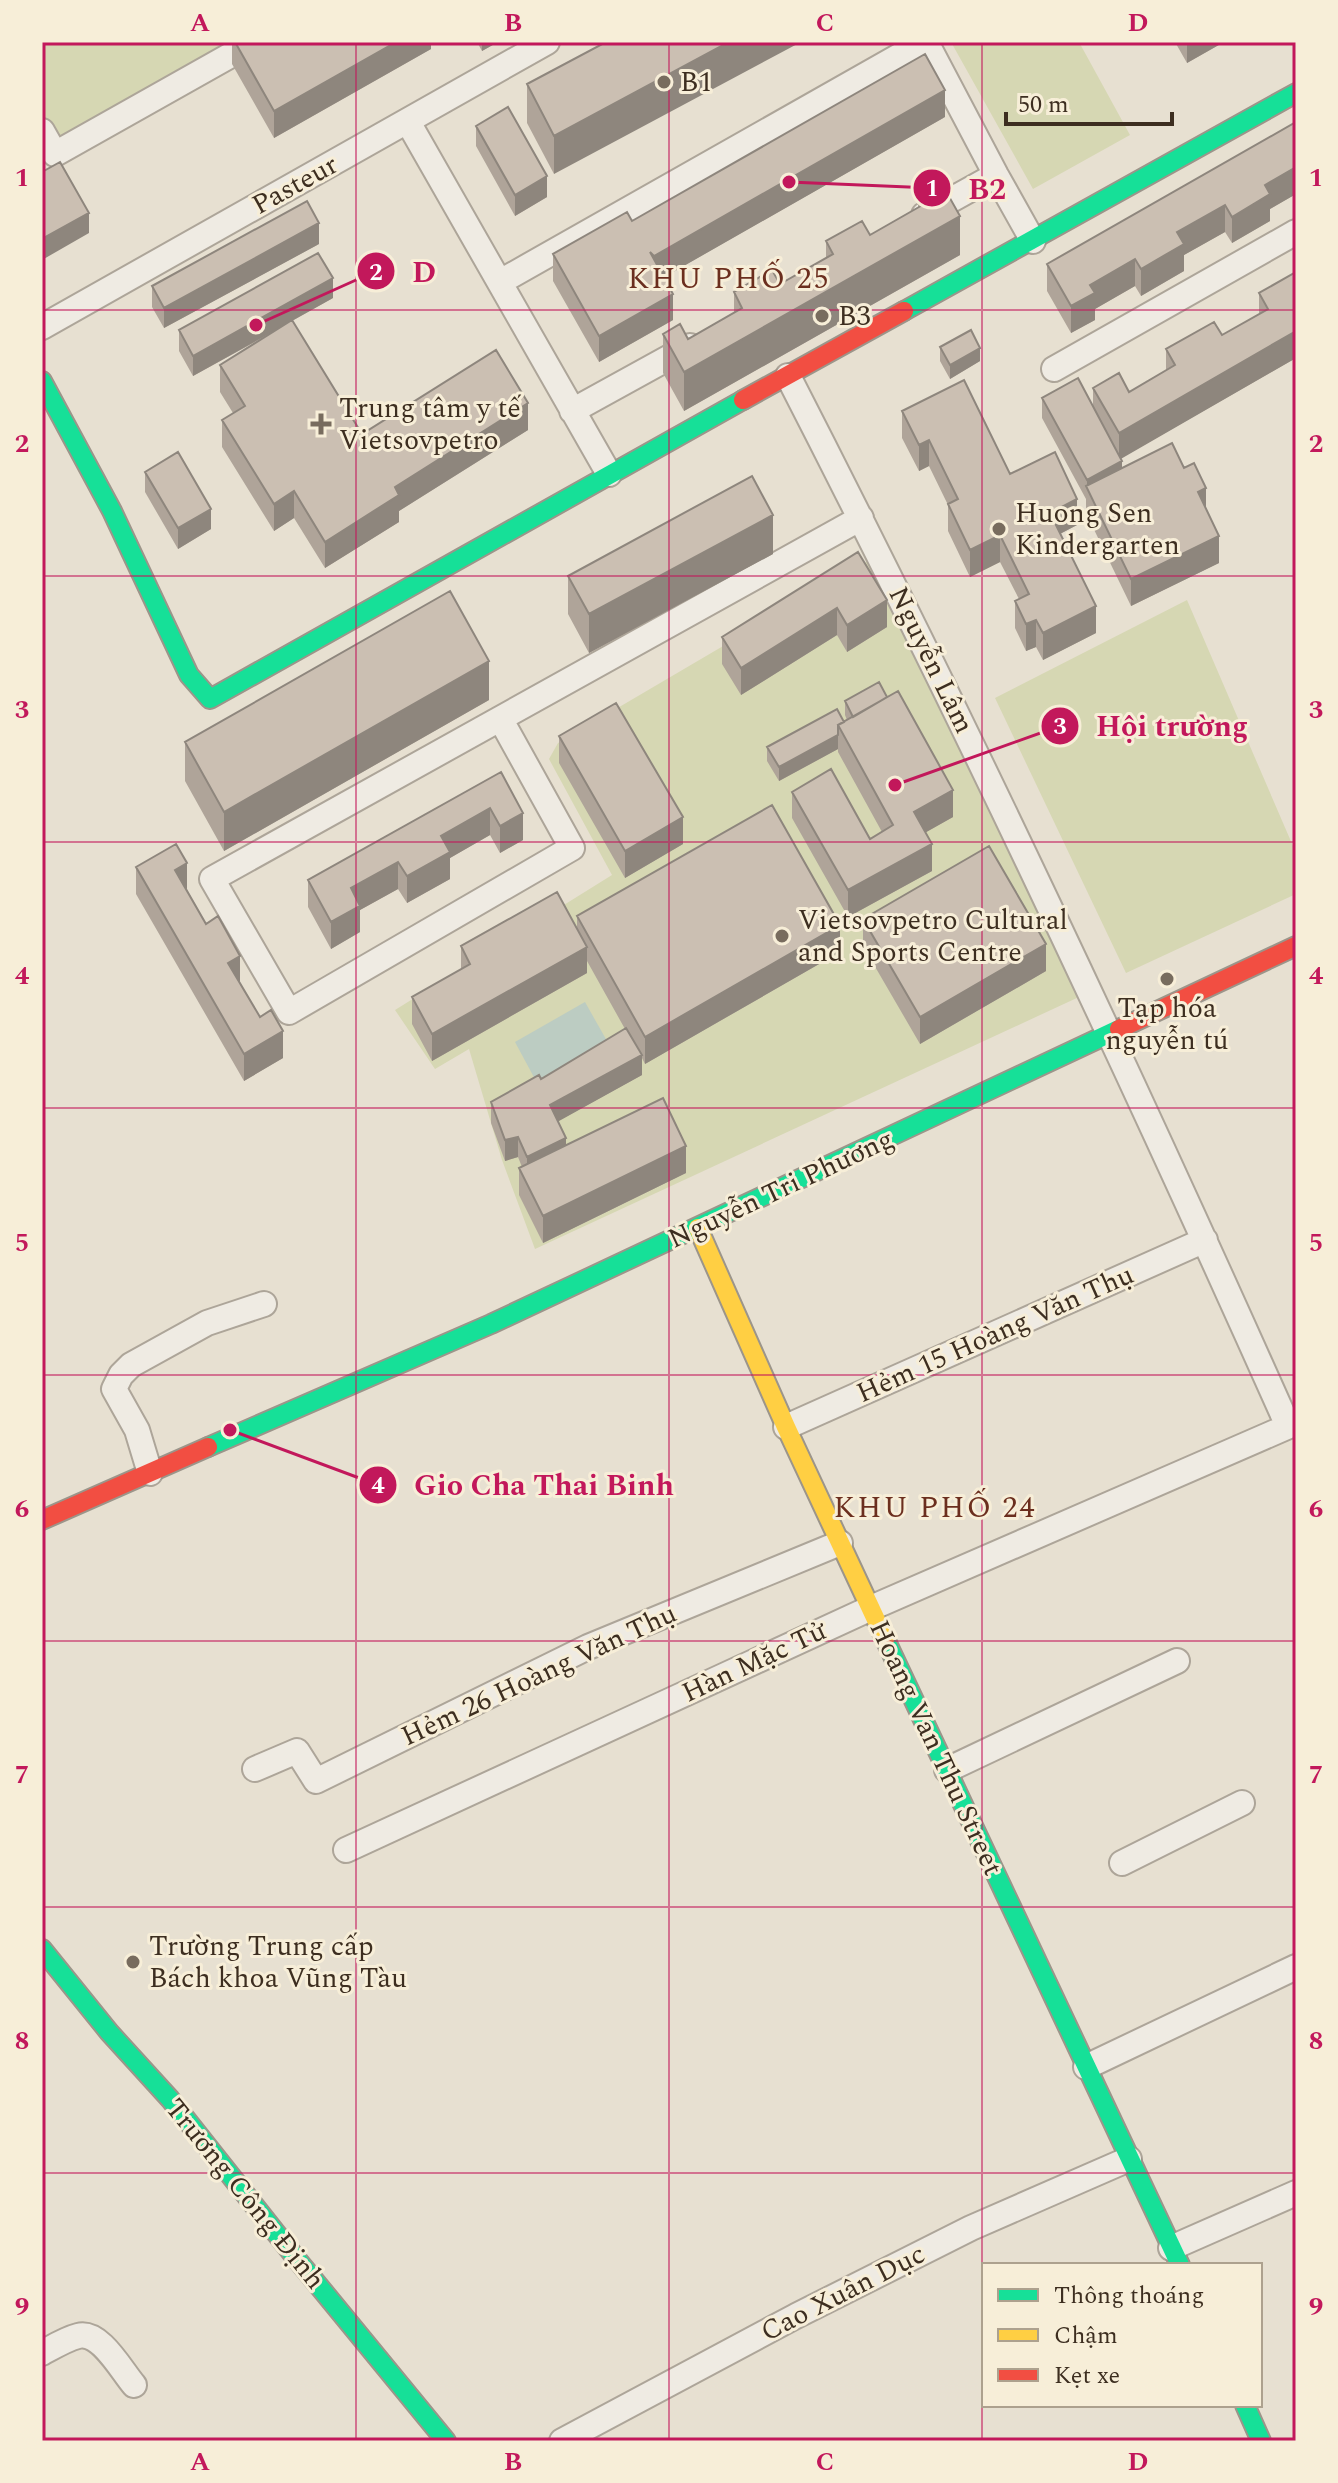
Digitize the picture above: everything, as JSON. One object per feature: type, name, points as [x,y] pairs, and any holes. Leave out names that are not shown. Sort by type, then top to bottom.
[{"type":"street","points":[[42,131],[55,154],[254,42]]},
{"type":"street","name":"Pasteur","points":[[42,327],[547,42]]},
{"type":"street","points":[[500,282],[925,42],[1033,241]]},
{"type":"street","points":[[42,381],[112,511],[189,675],[210,699],[1296,93]]},
{"type":"street","points":[[408,122],[609,474]]},
{"type":"street","points":[[900,228],[996,175]]},
{"type":"street","points":[[1054,369],[1296,232]]},
{"type":"street","points":[[572,411],[709,335]]},
{"type":"street","name":"Nguyễn Lâm","points":[[788,376],[966,730],[1292,1424]]},
{"type":"street","points":[[501,720],[572,848],[289,1012],[212,879],[861,518]]},
{"type":"street","name":"Nguyễn Tri Phương","points":[[42,1520],[453,1342],[1110,1033],[1293,954]]},
{"type":"street","name":"Hoang Van Thu Street","points":[[698,1228],[786,1427],[1176,2256]]},
{"type":"street","name":"Hẻm 15 Hoàng Văn Thụ","points":[[786,1427],[1205,1240]]},
{"type":"street","points":[[150,1473],[137,1430],[114,1389],[121,1375],[131,1365],[207,1323],[264,1304]]},
{"type":"street","name":"Hàn Mặc Tử","points":[[346,1850],[871,1608],[1292,1424]]},
{"type":"street","name":"Hẻm 26 Hoàng Văn Thụ","points":[[255,1769],[297,1751],[316,1781],[588,1647],[840,1543]]},
{"type":"street","points":[[947,1770],[1177,1661]]},
{"type":"street","points":[[1122,1863],[1242,1803]]},
{"type":"street","name":"Trương Công Định","points":[[42,1949],[109,2032],[170,2099],[446,2441]]},
{"type":"street","points":[[1086,2067],[1296,1967]]},
{"type":"street","name":"Cao Xuân Dục","points":[[562,2441],[810,2309],[971,2228],[1129,2159]]},
{"type":"street","points":[[1176,2256],[1296,2193]]},
{"type":"street","points":[[42,2353],[81,2334],[92,2337],[105,2346],[134,2385]]},
{"type":"street","points":[[1246,2407],[1261,2441]]},
{"type":"green space","points":[[42,42],[244,42],[42,155]]},
{"type":"green space","points":[[951,42],[1079,42],[1130,135],[1033,189]]},
{"type":"green space","name":"Vietsovpetro Cultural and Sports Centre","points":[[868,561],[1079,997],[535,1249],[502,1160],[469,1049],[435,1069],[395,1010],[612,875],[549,759],[558,743]]},
{"type":"green space","name":"Vietsovpetro Cultural and Sports Centre","points":[[1187,600],[1296,853],[1296,894],[1126,973],[995,698]]},
{"type":"shaded area","points":[[585,1002],[607,1041],[536,1081],[515,1042]]},
{"type":"building","points":[[235,42],[396,42],[274,111]]},
{"type":"building","points":[[606,42],[729,42],[554,136],[527,84]]},
{"type":"building","points":[[925,54],[945,90],[654,256],[650,252],[673,294],[599,336],[553,254],[627,212],[632,221]]},
{"type":"building","points":[[508,107],[547,176],[515,195],[476,126]]},
{"type":"building","points":[[1296,122],[1296,167],[1265,185],[1270,194],[1232,217],[1225,205],[1177,232],[1184,244],[1141,269],[1135,259],[1090,285],[1095,293],[1071,306],[1047,264]]},
{"type":"building","points":[[60,162],[89,213],[42,239],[42,172]]},
{"type":"building","points":[[938,177],[960,216],[684,372],[663,334],[680,324],[688,339],[742,308],[734,292],[772,270],[780,284],[833,254],[826,241],[862,221],[870,235],[926,203],[918,189]]},
{"type":"building","points":[[307,201],[319,223],[164,308],[152,286]]},
{"type":"building","points":[[318,253],[333,278],[193,356],[179,330]]},
{"type":"building","points":[[1296,272],[1296,331],[1119,433],[1093,388],[1119,373],[1129,392],[1175,365],[1166,349],[1214,322],[1222,335],[1268,309],[1259,293]]},
{"type":"building","points":[[292,320],[362,434],[496,350],[528,403],[395,487],[399,495],[325,542],[294,491],[274,504],[222,420],[245,406],[220,365]]},
{"type":"building","points":[[971,330],[980,348],[950,365],[940,347]]},
{"type":"building","points":[[1078,378],[1122,461],[1087,480],[1042,398]]},
{"type":"building","points":[[964,380],[1010,474],[1055,452],[1077,499],[1050,513],[1096,606],[1043,633],[1036,620],[1026,624],[1015,601],[1029,594],[1000,535],[970,550],[948,504],[958,499],[929,440],[919,445],[902,411]]},
{"type":"building","points":[[1172,443],[1184,468],[1194,463],[1206,488],[1198,492],[1219,536],[1131,579],[1086,486]]},
{"type":"building","points":[[178,452],[211,509],[178,528],[145,472]]},
{"type":"building","points":[[752,476],[773,515],[589,614],[568,576]]},
{"type":"building","points":[[858,552],[887,600],[847,625],[837,608],[741,668],[722,637]]},
{"type":"building","points":[[450,591],[489,661],[224,812],[185,742]]},
{"type":"building","points":[[879,682],[887,697],[853,717],[845,701]]},
{"type":"building","points":[[898,691],[953,790],[914,812],[932,844],[848,890],[792,792],[831,769],[870,839],[893,825],[838,725]]},
{"type":"building","points":[[616,703],[683,817],[625,851],[559,736]]},
{"type":"building","points":[[837,709],[844,722],[838,725],[838,735],[779,767],[767,747]]},
{"type":"building","points":[[501,772],[523,813],[500,826],[490,808],[441,836],[450,852],[407,876],[398,862],[351,888],[360,906],[331,922],[308,880]]},
{"type":"building","points":[[772,805],[840,925],[645,1037],[577,916]]},
{"type":"building","points":[[176,844],[187,863],[175,870],[206,924],[218,916],[240,956],[228,963],[260,1017],[271,1010],[283,1031],[244,1054],[136,867]]},
{"type":"building","points":[[989,846],[1046,944],[920,1017],[863,919]]},
{"type":"building","points":[[557,892],[587,947],[432,1034],[412,997],[470,964],[461,946]]},
{"type":"building","points":[[626,1028],[642,1055],[550,1105],[566,1138],[527,1157],[518,1137],[505,1140],[491,1102],[539,1075],[541,1079]]},
{"type":"building","points":[[663,1098],[686,1146],[543,1216],[519,1168]]},
{"type":"traffic: fast","points":[[904,311],[1296,93]]},
{"type":"traffic: fast","points":[[42,381],[112,511],[189,675],[210,699],[743,400]]},
{"type":"traffic: fast","points":[[208,1447],[491,1324],[1119,1029]]},
{"type":"traffic: fast","points":[[885,1639],[1179,2263]]},
{"type":"traffic: fast","points":[[42,1949],[109,2032],[170,2099],[446,2441]]},
{"type":"traffic: fast","points":[[1246,2407],[1261,2441]]},
{"type":"traffic: slow","points":[[698,1228],[885,1639]]},
{"type":"traffic: jam","points":[[743,400],[904,311]]},
{"type":"traffic: jam","points":[[1119,1029],[1296,946]]},
{"type":"traffic: jam","points":[[42,1520],[208,1447]]},
{"type":"place","name":"B1","points":[[664,82]]},
{"type":"place","name":"B2","points":[[789,182]]},
{"type":"place","name":"B3","points":[[822,316]]},
{"type":"place","name":"D","points":[[256,325]]},
{"type":"place","name":"Trung tâm y tế Vietsovpetro","points":[[321,424]]},
{"type":"place","name":"Huong Sen Kindergarten","points":[[999,529]]},
{"type":"place","name":"Hội trường","points":[[895,785]]},
{"type":"place","name":"Vietsovpetro Cultural and Sports Centre","points":[[782,936]]},
{"type":"place","name":"Tạp hóa nguyễn tú","points":[[1167,979]]},
{"type":"place","name":"Gio Cha Thai Binh","points":[[230,1430]]},
{"type":"place","name":"Trường Trung cấp Bách khoa Vũng Tàu","points":[[133,1962]]},
{"type":"district","name":"KHU PHỐ 25","points":[[729,279]]},
{"type":"district","name":"KHU PHỐ 24","points":[[935,1508]]}]
